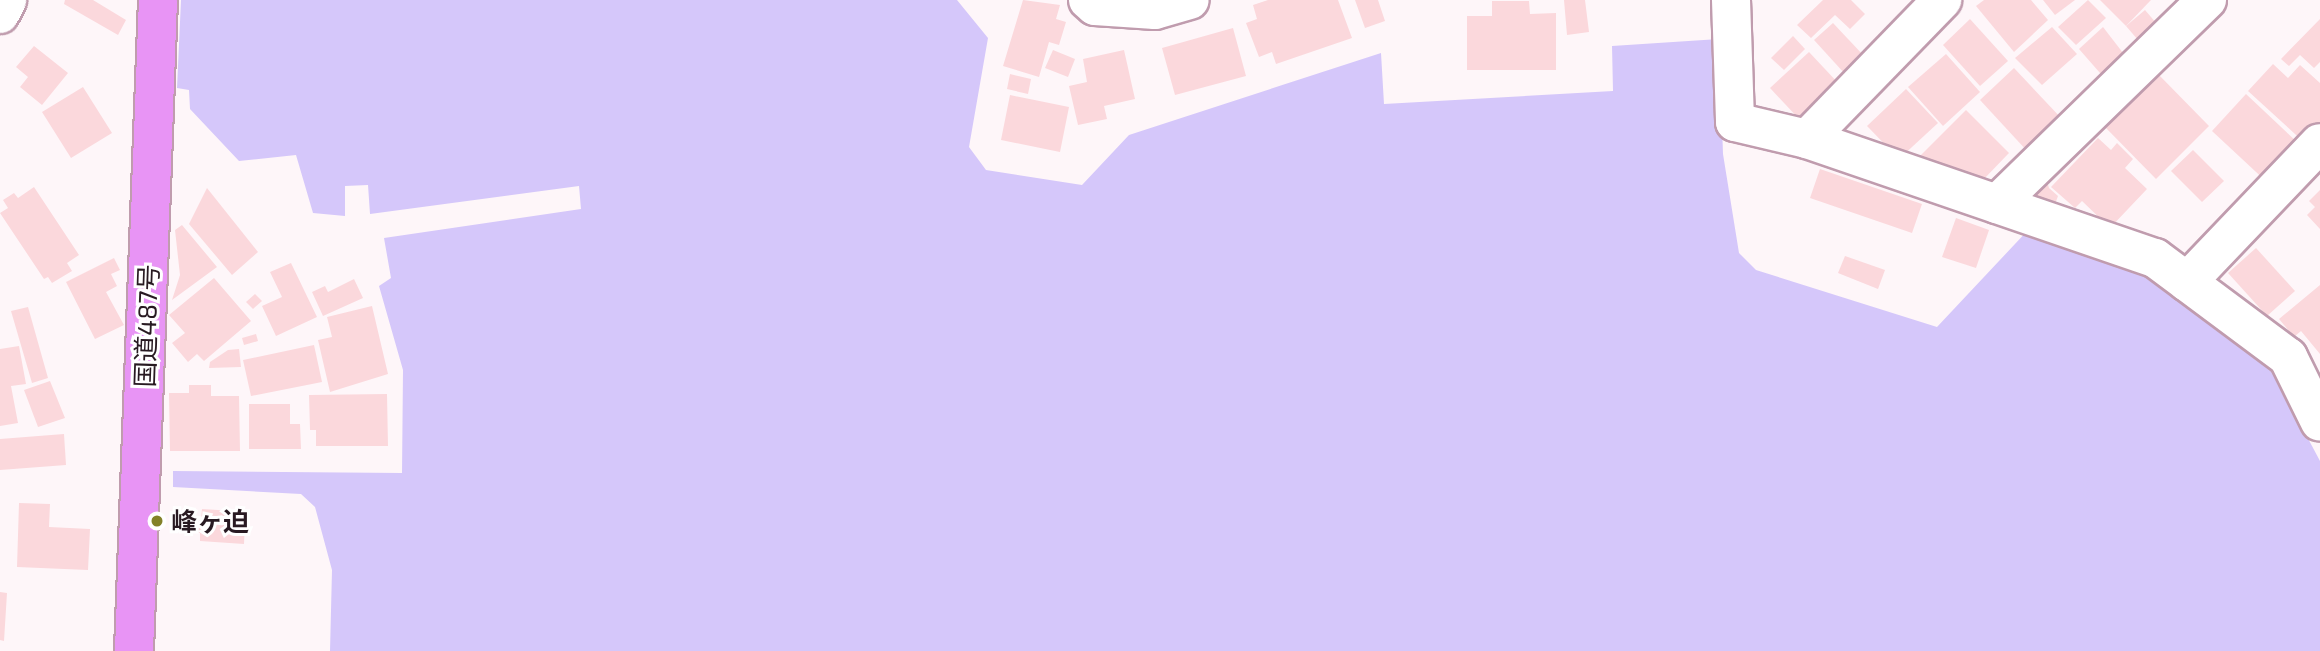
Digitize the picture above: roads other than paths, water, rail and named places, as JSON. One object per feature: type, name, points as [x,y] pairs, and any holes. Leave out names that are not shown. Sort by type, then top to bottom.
[{"type":"highway","name":"国道487号","points":[[134,651],[158,0]]},
{"type":"street","points":[[0,14],[7,0]]},
{"type":"street","points":[[1093,2],[1155,10],[1190,0]]},
{"type":"street","points":[[1731,0],[1735,122],[1807,139],[2155,258],[2288,357],[2318,411]]},
{"type":"street","points":[[1807,139],[1942,0]]},
{"type":"street","points":[[1997,204],[2207,0]]},
{"type":"street","points":[[2187,282],[2320,143]]},
{"type":"place","name":"峰ヶ迫","points":[[157,521]]}]
